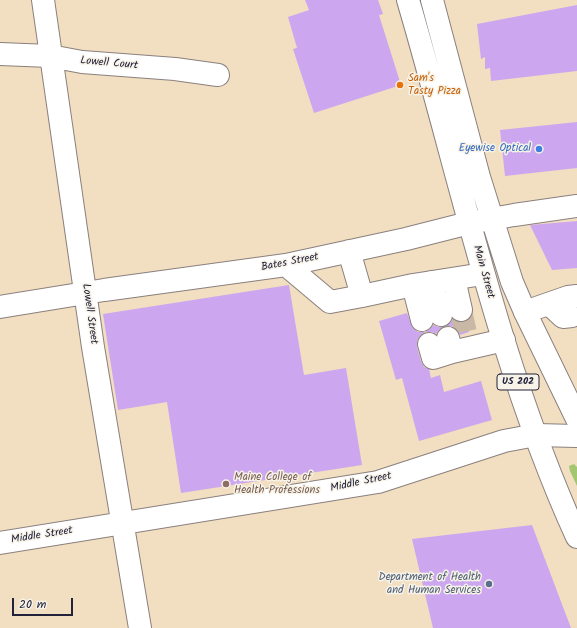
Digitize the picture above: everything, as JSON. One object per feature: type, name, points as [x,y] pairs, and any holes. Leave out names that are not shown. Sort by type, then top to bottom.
[{"type":"main road","name":"Lowell Street","points":[[43,0],[93,347],[140,628]]},
{"type":"main road","name":"Main Street","points":[[408,0],[483,274],[536,435],[562,503],[577,537]]},
{"type":"main road","name":"US 202","points":[[432,0],[477,169],[512,282],[577,419]]},
{"type":"main road","name":"Lowell Court","points":[[0,54],[50,56],[82,62],[175,69],[218,75]]},
{"type":"main road","name":"Bates Street","points":[[0,307],[86,293],[286,265],[349,250],[406,239],[470,223],[577,206]]},
{"type":"main road","points":[[349,250],[362,296]]},
{"type":"main road","points":[[286,265],[330,302],[483,274]]},
{"type":"main road","points":[[422,284],[441,315],[454,279]]},
{"type":"main road","points":[[525,312],[568,297],[575,306]]},
{"type":"main road","points":[[453,343],[504,340]]},
{"type":"main road","name":"Middle Street","points":[[0,543],[378,482],[504,441],[536,435],[577,436]]},
{"type":"green space","points":[[574,464],[577,467],[577,486],[569,466]]},
{"type":"building","points":[[305,0],[378,0],[383,14],[379,15],[401,85],[314,113],[293,49],[297,48],[288,17],[309,10]]},
{"type":"building","points":[[577,5],[577,71],[491,81],[490,68],[485,69],[485,57],[481,59],[477,24]]},
{"type":"building","name":"Eyewise Optical","points":[[577,122],[577,168],[505,176],[500,130]]},
{"type":"building","points":[[577,221],[577,268],[552,270],[530,225]]},
{"type":"building","points":[[289,285],[304,375],[346,368],[362,465],[181,493],[167,402],[118,410],[103,314]]},
{"type":"building","points":[[407,313],[413,328],[418,332],[425,332],[417,341],[417,347],[421,361],[424,367],[429,369],[431,378],[440,375],[444,392],[481,381],[492,420],[419,441],[402,378],[396,380],[379,321]]},
{"type":"building","points":[[453,319],[458,322],[466,321],[469,332],[460,335],[456,329],[451,326],[446,326]]},
{"type":"building","points":[[433,325],[443,327],[436,334],[432,332],[425,332]]},
{"type":"building","name":"Department of Health and Human Services","points":[[532,525],[571,628],[433,628],[412,539]]},
{"type":"tunnel","points":[[461,310],[466,333]]},
{"type":"place","name":"Sam's Tasty Pizza","points":[[400,85]]},
{"type":"place","name":"Eyewise Optical","points":[[539,149]]},
{"type":"place","name":"Maine College of Health Professions","points":[[226,484]]},
{"type":"place","name":"Department of Health and Human Services","points":[[489,584]]}]
